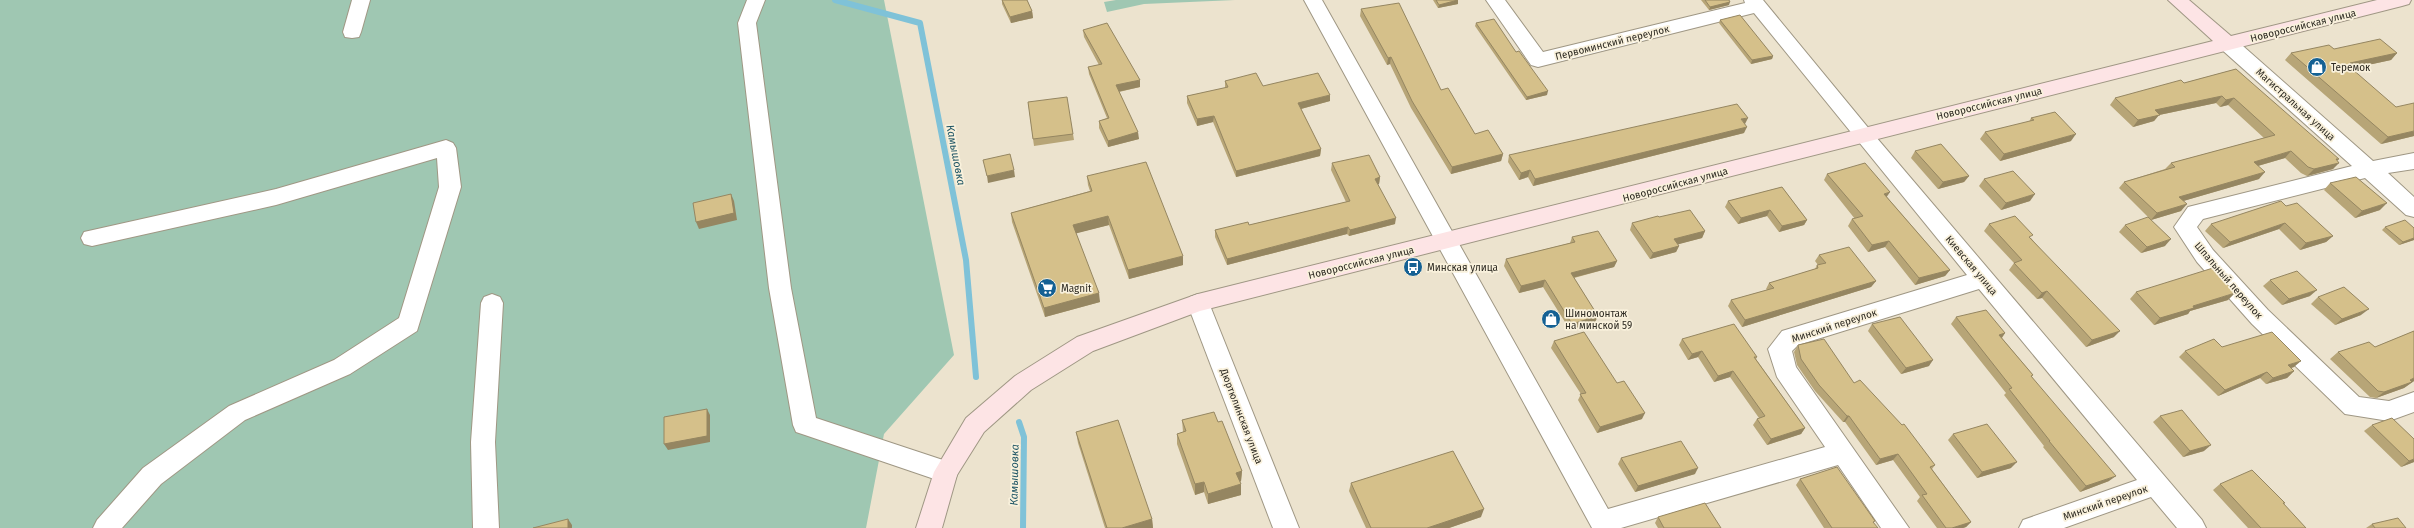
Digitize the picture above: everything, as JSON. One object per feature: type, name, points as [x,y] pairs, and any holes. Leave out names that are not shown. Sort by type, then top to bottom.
[{"type":"main road","name":"Магистральная улица","points":[[2177,0],[2228,44]]},
{"type":"main road","name":"Новороссийская улица","points":[[929,528],[946,472],[975,425],[1023,382],[1085,344],[1198,303],[2402,0]]},
{"type":"street","points":[[352,32],[361,0]]},
{"type":"street","points":[[756,0],[747,23],[780,288],[805,426],[946,472]]},
{"type":"street","points":[[1313,0],[1604,525],[1843,453]]},
{"type":"street","name":"Первоминский переулок","points":[[1495,0],[1538,60],[1756,3]]},
{"type":"street","name":"Киевская улица","points":[[1756,3],[1863,135],[2193,528]]},
{"type":"street","name":"Магистральная улица","points":[[2228,44],[2414,209]]},
{"type":"street","points":[[92,238],[276,197],[446,148],[450,187],[409,324],[342,367],[236,413],[152,476],[106,528]]},
{"type":"street","points":[[2369,169],[2414,161]]},
{"type":"street","name":"Шпальный переулок","points":[[2369,169],[2196,214],[2185,227],[2205,256],[2260,318],[2353,406],[2389,411],[2414,402]]},
{"type":"street","name":"Минский переулок","points":[[1896,528],[1785,370],[1780,349],[1790,338],[1983,279]]},
{"type":"street","points":[[486,528],[483,442],[492,303]]},
{"type":"street","name":"Дюртюлинская улица","points":[[1198,303],[1286,528]]},
{"type":"street","name":"Минский переулок","points":[[2032,528],[2156,484]]},
{"type":"green space","points":[[0,0],[884,0],[954,355],[884,434],[866,528],[0,528]]},
{"type":"green space","points":[[1116,0],[1235,0],[1144,4],[1107,12],[1104,2]]},
{"type":"building","points":[[1002,0],[1027,0],[1032,11],[1010,17]]},
{"type":"building","points":[[1436,0],[1458,0],[1439,5]]},
{"type":"building","points":[[1705,0],[1729,0],[1730,2],[1710,7]]},
{"type":"building","points":[[1399,3],[1441,90],[1448,88],[1475,134],[1488,130],[1503,154],[1452,167],[1412,101],[1391,57],[1388,58],[1361,9]]},
{"type":"building","points":[[1740,15],[1773,56],[1752,60],[1720,20]]},
{"type":"building","points":[[1494,19],[1516,52],[1519,51],[1548,91],[1527,97],[1476,23]]},
{"type":"building","points":[[1107,23],[1140,80],[1116,85],[1138,132],[1108,141],[1099,121],[1109,118],[1088,67],[1102,64],[1083,30]]},
{"type":"building","points":[[2380,39],[2397,53],[2350,63],[2355,67],[2351,68],[2396,107],[2414,103],[2414,131],[2388,137],[2291,53],[2329,45],[2334,49]]},
{"type":"building","points":[[2236,69],[2339,159],[2336,159],[2339,163],[2314,169],[2308,167],[2291,151],[2254,162],[2265,172],[2179,197],[2187,204],[2157,213],[2124,182],[2175,167],[2171,163],[2275,135],[2234,98],[2226,100],[2222,96],[2155,110],[2160,115],[2138,120],[2115,98],[2181,80],[2184,83]]},
{"type":"building","points":[[1256,73],[1263,86],[1318,73],[1330,95],[1298,103],[1321,149],[1236,171],[1214,116],[1197,119],[1187,96],[1228,87],[1225,81]]},
{"type":"building","points":[[1067,97],[1073,134],[1033,139],[1028,102]]},
{"type":"building","points":[[1737,104],[1748,118],[1741,119],[1747,127],[1535,179],[1530,170],[1521,173],[1509,155]]},
{"type":"building","points":[[2055,112],[2076,134],[2004,154],[1985,132],[2034,120],[2031,118]]},
{"type":"building","points":[[1941,144],[1969,176],[1943,182],[1915,151]]},
{"type":"building","points":[[1010,154],[1014,170],[987,176],[983,160]]},
{"type":"building","points":[[1369,155],[1380,177],[1375,179],[1396,218],[1350,230],[1348,227],[1227,259],[1215,230],[1248,222],[1249,225],[1350,201],[1332,163]]},
{"type":"building","points":[[1146,162],[1183,256],[1128,270],[1108,216],[1073,225],[1099,293],[1044,308],[1011,213],[1092,191],[1087,176]]},
{"type":"building","points":[[1865,163],[1890,192],[1884,194],[1950,270],[1919,278],[1889,241],[1872,245],[1852,219],[1863,216],[1827,174]]},
{"type":"building","points":[[2013,171],[2035,194],[2006,203],[1984,179]]},
{"type":"building","points":[[2356,177],[2387,203],[2362,211],[2330,183]]},
{"type":"building","points":[[1782,187],[1807,220],[1782,226],[1770,210],[1741,218],[1728,201]]},
{"type":"building","points":[[731,194],[734,213],[696,222],[693,203]]},
{"type":"building","points":[[2281,201],[2286,206],[2297,203],[2333,236],[2306,243],[2285,223],[2230,242],[2211,224]]},
{"type":"building","points":[[1690,210],[1705,231],[1674,239],[1679,246],[1653,253],[1632,223],[1658,216]]},
{"type":"building","points":[[2015,216],[2033,235],[2029,237],[2120,331],[2092,340],[2047,291],[2042,293],[2014,263],[2022,260],[1989,224]]},
{"type":"building","points":[[2148,217],[2171,239],[2147,247],[2125,225]]},
{"type":"building","points":[[2405,220],[2414,228],[2414,238],[2403,242],[2385,227]]},
{"type":"building","points":[[1598,231],[1617,261],[1571,273],[1598,316],[1572,324],[1545,280],[1521,286],[1506,259],[1575,242],[1572,237]]},
{"type":"building","points":[[1849,247],[1876,281],[1745,320],[1731,300],[1774,288],[1769,283],[1818,268],[1817,265],[1826,263],[1819,255]]},
{"type":"building","points":[[2213,268],[2235,293],[2193,306],[2194,308],[2160,318],[2136,292]]},
{"type":"building","points":[[2297,271],[2317,290],[2289,299],[2270,280]]},
{"type":"building","points":[[2344,287],[2369,309],[2342,319],[2318,297]]},
{"type":"building","points":[[1986,310],[2005,333],[1999,335],[2033,375],[2031,376],[2116,476],[2086,486],[2049,441],[2009,389],[2012,388],[1956,317]]},
{"type":"building","points":[[1900,317],[1933,360],[1906,368],[1872,324]]},
{"type":"building","points":[[1734,324],[1757,357],[1754,357],[1805,428],[1771,439],[1757,419],[1765,416],[1733,371],[1718,376],[1702,351],[1692,354],[1682,339]]},
{"type":"building","points":[[2414,331],[2414,378],[2410,380],[2412,382],[2384,392],[2378,391],[2338,352],[2369,342],[2375,347]]},
{"type":"building","points":[[1584,332],[1617,383],[1624,381],[1645,413],[1600,427],[1580,394],[1586,393],[1554,341]]},
{"type":"building","points":[[2272,332],[2301,361],[2288,365],[2294,371],[2273,378],[2267,372],[2225,390],[2185,351],[2214,339],[2222,347]]},
{"type":"building","points":[[1824,339],[1854,383],[1860,380],[1902,425],[1904,424],[1935,465],[1930,467],[1971,522],[1952,528],[1946,528],[1922,495],[1927,494],[1898,454],[1880,459],[1849,416],[1847,416],[1819,385],[1801,359],[1798,345]]},
{"type":"building","points":[[707,409],[707,436],[664,444],[664,417]]},
{"type":"building","points":[[2182,410],[2211,445],[2190,451],[2160,416]]},
{"type":"building","points":[[1214,412],[1218,422],[1222,421],[1242,471],[1236,473],[1241,484],[1208,494],[1204,482],[1195,484],[1177,434],[1186,431],[1182,420]]},
{"type":"building","points":[[2392,418],[2414,439],[2414,459],[2409,461],[2372,425]]},
{"type":"building","points":[[1118,420],[1152,519],[1122,528],[1107,528],[1076,432]]},
{"type":"building","points":[[1987,424],[2017,462],[1982,472],[1953,434]]},
{"type":"building","points":[[1681,441],[1698,468],[1638,486],[1621,458]]},
{"type":"building","points":[[1453,451],[1484,509],[1427,528],[1371,528],[1351,483]]},
{"type":"building","points":[[1837,467],[1875,521],[1873,522],[1878,528],[1832,528],[1800,479]]},
{"type":"building","points":[[2252,470],[2285,503],[2283,503],[2306,528],[2261,528],[2220,484]]},
{"type":"building","points":[[1705,503],[1721,528],[1664,528],[1658,517]]},
{"type":"building","points":[[2398,518],[2406,528],[2375,528],[2372,524]]},
{"type":"building","points":[[568,519],[568,528],[533,528]]},
{"type":"waterway","name":"Камышовка","points":[[835,0],[920,23],[966,260],[976,377]]},
{"type":"waterway","name":"Камышовка","points":[[1019,422],[1024,437],[1023,528]]},
{"type":"place","name":"Теремок","points":[[2317,67]]},
{"type":"place","name":"Минская улица","points":[[1413,267]]},
{"type":"place","name":"Magnit","points":[[1047,288]]},
{"type":"place","name":"Шиномонтаж на минской 59","points":[[1551,319]]}]
